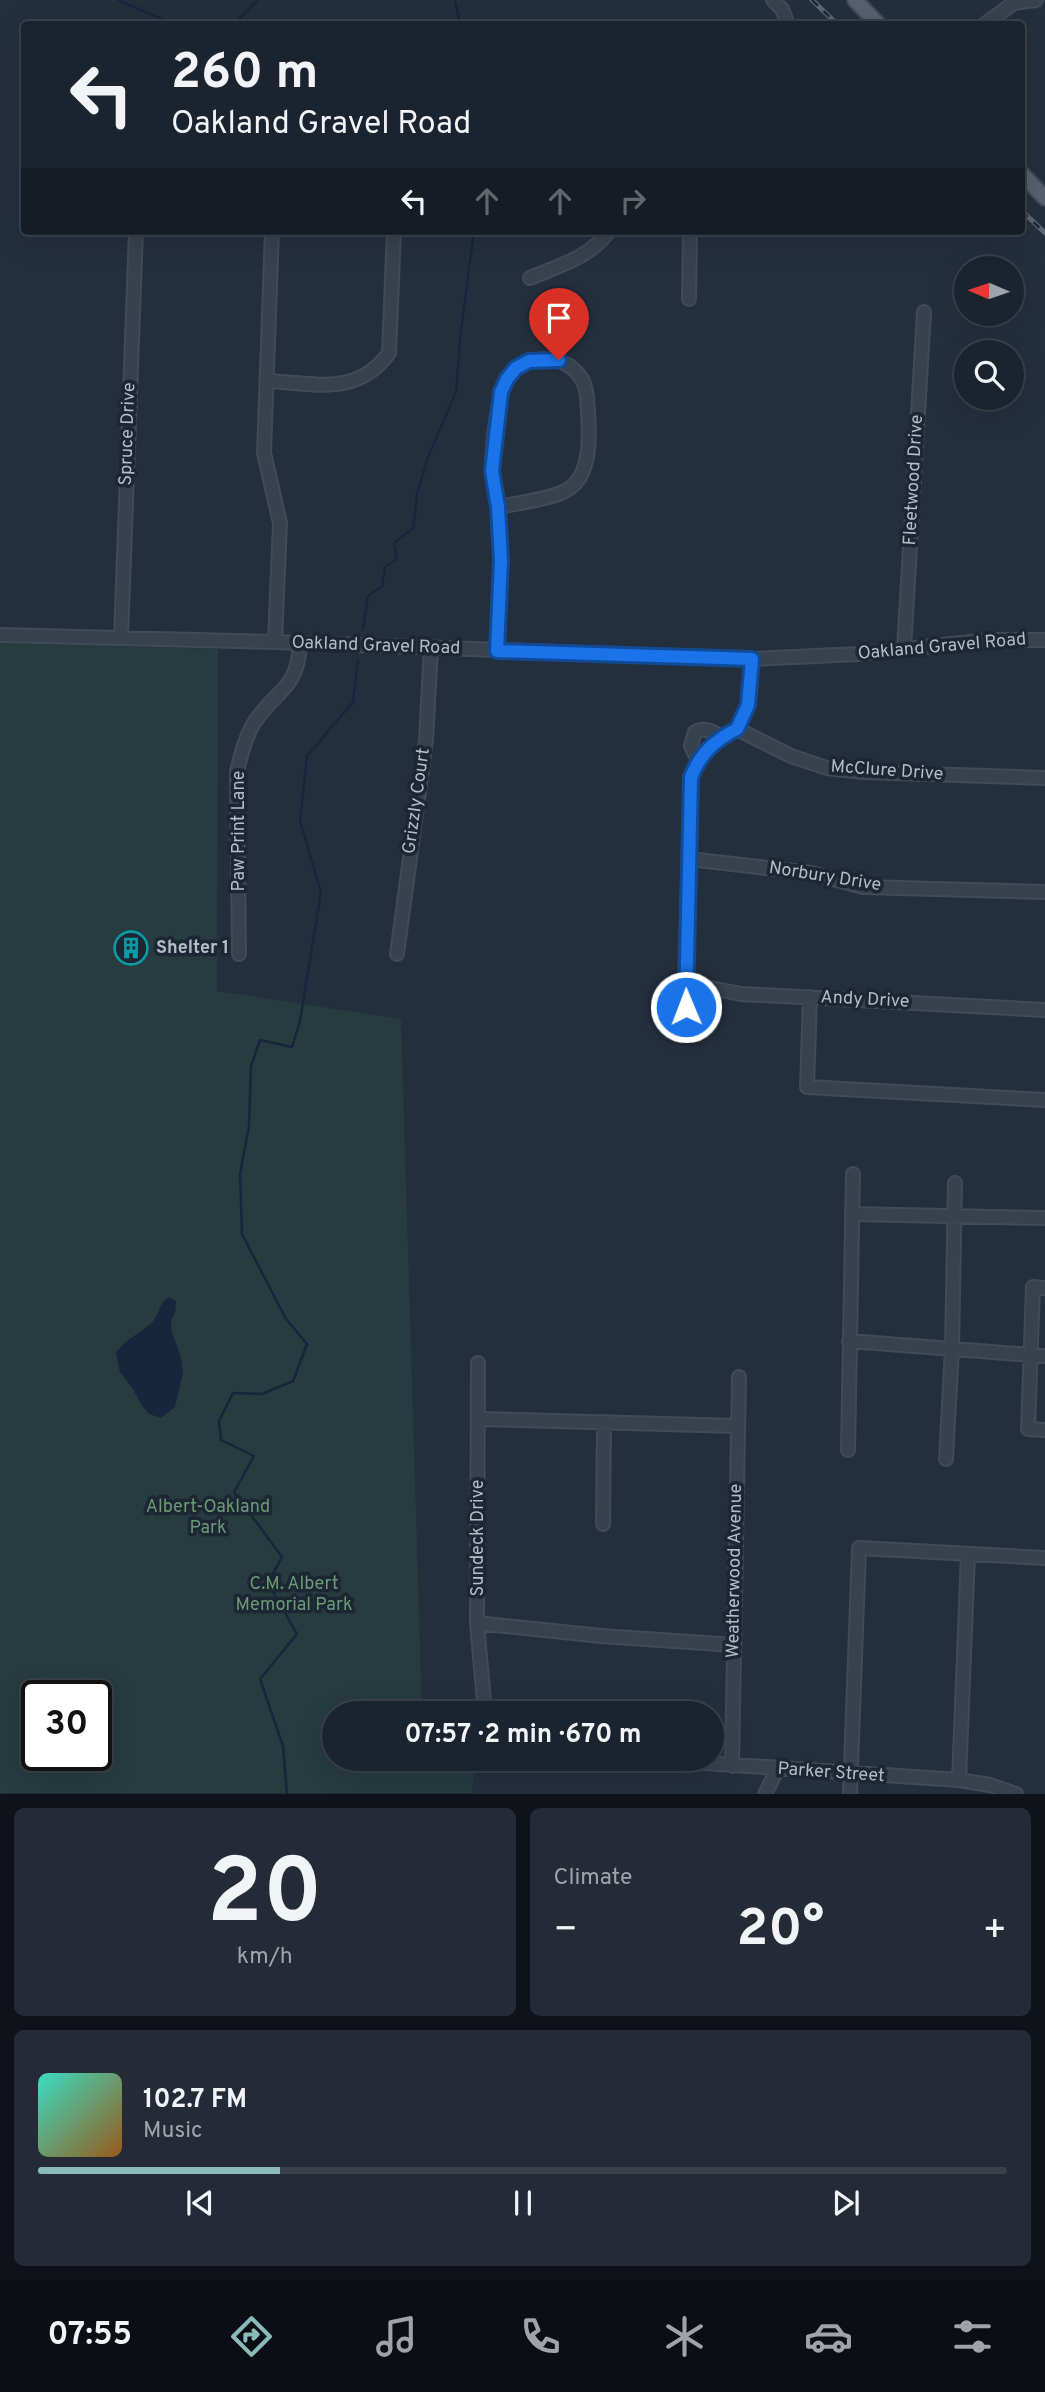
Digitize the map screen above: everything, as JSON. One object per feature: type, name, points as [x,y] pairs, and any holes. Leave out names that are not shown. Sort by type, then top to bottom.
[{"type":"main road","points":[[855,0],[875,21]]},
{"type":"main road","points":[[1025,177],[1045,198]]},
{"type":"street","points":[[774,0],[782,9],[785,21]]},
{"type":"street","points":[[989,21],[1014,4],[1036,0]]},
{"type":"street","name":"Spruce Drive","points":[[121,638],[136,235]]},
{"type":"street","points":[[272,235],[264,453],[280,523],[275,642]]},
{"type":"street","points":[[267,381],[336,384],[360,380],[378,368],[389,353],[394,235]]},
{"type":"street","points":[[530,278],[574,259],[599,244],[606,235]]},
{"type":"street","points":[[689,299],[690,235]]},
{"type":"street","name":"Fleetwood Drive","points":[[904,649],[924,312]]},
{"type":"street","points":[[497,651],[501,561],[498,507],[492,471],[501,392],[516,368],[529,361],[559,360],[573,367],[582,379],[587,394],[585,469],[578,481],[566,491],[498,507]]},
{"type":"street","name":"Oakland Gravel Road","points":[[0,635],[752,659],[859,654],[989,640],[1045,640]]},
{"type":"street","name":"Paw Print Lane","points":[[239,954],[237,771],[243,747],[255,722],[289,684],[299,663],[300,643]]},
{"type":"street","name":"Grizzly Court","points":[[397,954],[426,740],[431,648]]},
{"type":"street","points":[[687,1031],[685,983],[691,777],[698,760],[721,737],[737,729],[748,705],[752,659]]},
{"type":"street","name":"McClure Drive","points":[[737,729],[791,757],[827,768],[863,772],[1045,778]]},
{"type":"street","points":[[698,760],[691,746],[695,732],[706,730],[721,737]]},
{"type":"street","name":"Norbury Drive","points":[[689,859],[811,873],[863,887],[1045,892]]},
{"type":"street","name":"Andy Drive","points":[[685,983],[741,994],[1045,1010]]},
{"type":"street","points":[[810,997],[807,1087],[1045,1100]]},
{"type":"street","points":[[848,1450],[853,1174]]},
{"type":"street","points":[[946,1459],[952,1349],[955,1183]]},
{"type":"street","points":[[852,1214],[1045,1219]]},
{"type":"street","points":[[1045,1288],[1033,1287],[1028,1429],[1045,1430]]},
{"type":"street","points":[[849,1341],[1045,1356]]},
{"type":"street","name":"Sundeck Drive","points":[[478,1363],[477,1623],[484,1701]]},
{"type":"street","name":"Weatherwood Avenue","points":[[732,1766],[739,1377]]},
{"type":"street","points":[[478,1419],[738,1426]]},
{"type":"street","points":[[603,1524],[604,1422]]},
{"type":"street","points":[[850,1794],[859,1548],[1045,1558]]},
{"type":"street","points":[[958,1780],[968,1554]]},
{"type":"street","points":[[477,1623],[601,1636],[734,1645]]},
{"type":"street","name":"Parker Street","points":[[724,1765],[958,1780],[990,1785],[1016,1794]]},
{"type":"street","points":[[765,1794],[777,1770]]},
{"type":"green space","name":"Albert-Oakland Park","points":[[0,643],[218,649],[217,991],[401,1019],[422,1701],[322,1701],[322,1771],[474,1771],[472,1793],[0,1793]]},
{"type":"water","points":[[169,1297],[176,1301],[171,1321],[172,1333],[181,1357],[183,1372],[175,1407],[161,1418],[149,1414],[142,1406],[120,1372],[116,1353],[124,1343],[154,1320],[161,1304]]},
{"type":"waterway","points":[[118,0],[166,21]]},
{"type":"waterway","points":[[237,21],[258,0]]},
{"type":"waterway","points":[[455,0],[459,21]]},
{"type":"waterway","points":[[363,629],[368,596],[382,586],[385,567],[397,559],[394,543],[413,528],[417,494],[428,457],[456,392],[473,235]]},
{"type":"waterway","points":[[287,1794],[283,1746],[260,1679],[297,1634],[268,1583],[282,1557],[234,1492],[254,1456],[221,1440],[219,1421],[233,1393],[262,1394],[293,1381],[307,1344],[286,1319],[242,1234],[240,1174],[249,1126],[251,1066],[260,1040],[292,1047],[300,1021],[321,892],[300,821],[307,756],[353,702],[358,660]]},
{"type":"railway","points":[[812,0],[834,21]]},
{"type":"railway","points":[[1025,214],[1045,233]]},
{"type":"place","name":"Shelter 1","points":[[131,948]]},
{"type":"route","points":[[559,360],[529,361],[516,368],[501,392],[492,471],[498,507],[501,561],[497,651],[752,659],[748,705],[737,729],[721,737],[698,760],[691,777],[686,1007]]},
{"type":"park label","name":"C.M. Albert Memorial Park","points":[[294,1594]]}]
